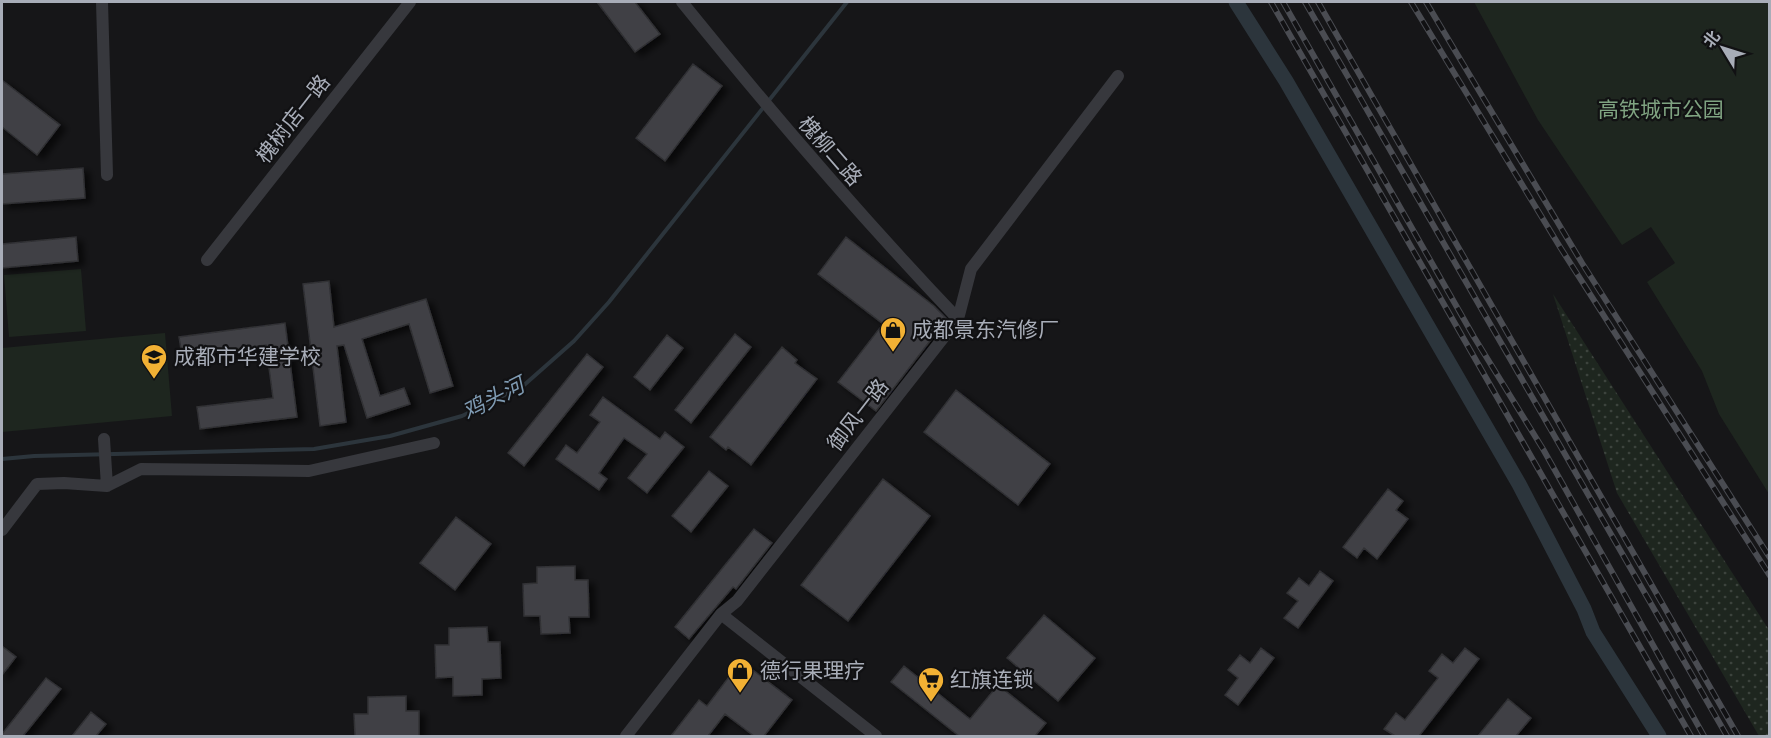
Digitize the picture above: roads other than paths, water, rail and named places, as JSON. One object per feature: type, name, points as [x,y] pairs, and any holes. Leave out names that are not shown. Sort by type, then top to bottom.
[{"type":"street","points":[[102,2],[107,175]]},
{"type":"street","name":"槐树店一路","points":[[207,260],[410,2]]},
{"type":"street","name":"槐柳二路","points":[[682,2],[775,117],[876,233],[958,319]]},
{"type":"street","name":"御风一路","points":[[626,736],[721,614],[737,601],[958,319],[971,269],[1119,76]]},
{"type":"street","points":[[104,439],[107,486]]},
{"type":"street","points":[[2,530],[37,484],[107,486],[141,469],[309,471],[434,443]]},
{"type":"street","points":[[721,614],[876,736]]},
{"type":"waterway","name":"鸡头河","points":[[2,459],[34,456],[314,449],[390,436],[462,416],[523,386],[574,341],[609,302],[847,2]]},
{"type":"waterway","points":[[1236,2],[1286,81],[1519,484],[1584,609],[1593,632],[1659,736]]},
{"type":"railway","points":[[1271,2],[1691,736]]},
{"type":"railway","points":[[1283,2],[1474,337],[1543,449],[1704,736]]},
{"type":"railway","points":[[1305,2],[1727,736]]},
{"type":"railway","points":[[1318,2],[1738,736]]},
{"type":"railway","points":[[1411,2],[1560,247],[1770,576]]},
{"type":"railway","points":[[1426,2],[1582,263],[1770,558]]},
{"type":"place","name":"成都景东汽修厂","points":[[893,353]]},
{"type":"place","name":"成都市华建学校","points":[[154,380]]},
{"type":"place","name":"德行果理疗","points":[[740,694]]},
{"type":"place","name":"红旗连锁","points":[[931,703]]},
{"type":"park label","name":"高铁城市公园","points":[[1661,110]]}]
